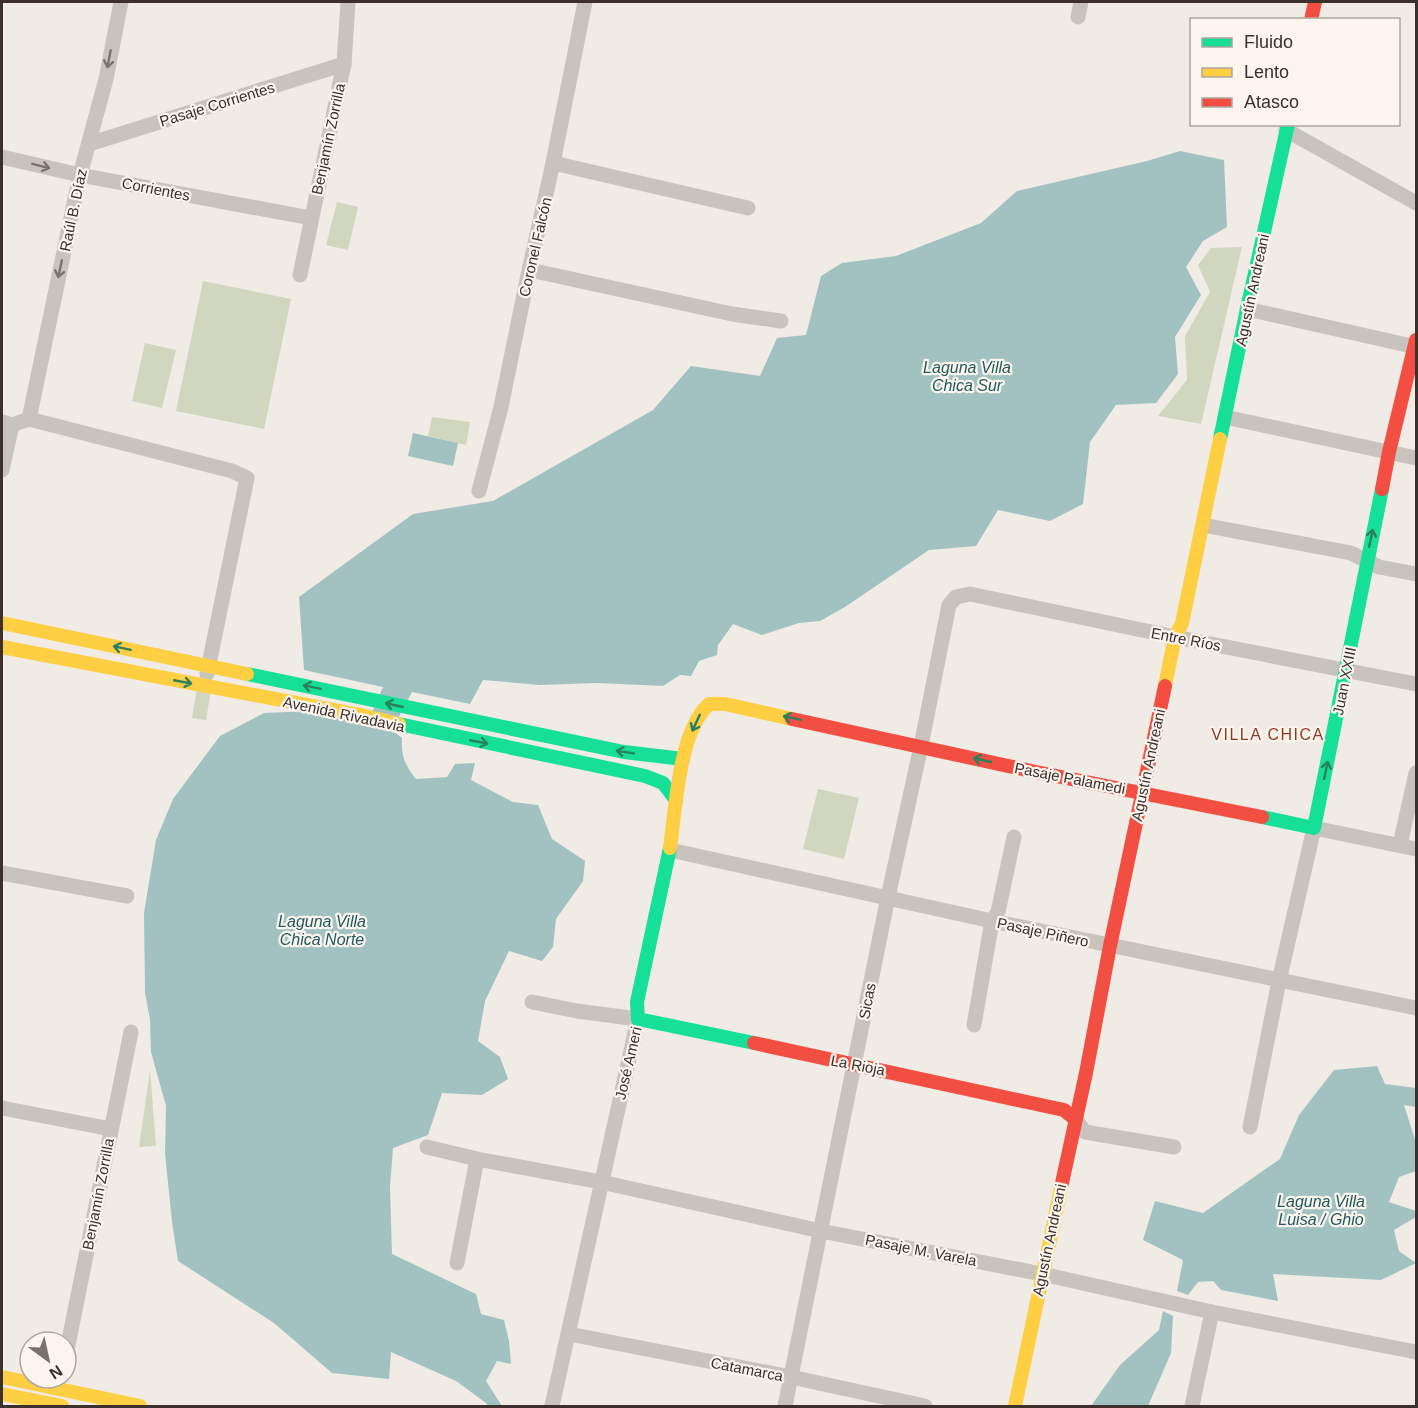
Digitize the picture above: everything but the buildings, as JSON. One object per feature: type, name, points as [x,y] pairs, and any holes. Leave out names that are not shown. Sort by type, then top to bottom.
[{"type":"street","name":"Raúl B. Díaz","points":[[29,419],[80,175],[106,79],[121,2]]},
{"type":"street","name":"Benjamín Zorrilla","points":[[300,275],[344,64],[348,2]]},
{"type":"street","name":"Coronel Falcón","points":[[479,491],[501,407],[585,2]]},
{"type":"street","points":[[1311,18],[1315,2]]},
{"type":"street","name":"Pasaje Corrientes","points":[[89,144],[344,64]]},
{"type":"street","points":[[1287,127],[1416,203]]},
{"type":"street","name":"Agustín Andreani","points":[[1015,1407],[1175,637],[1182,623],[1287,127]]},
{"type":"street","name":"Corrientes","points":[[2,157],[80,175],[311,218]]},
{"type":"street","points":[[553,163],[748,208]]},
{"type":"street","points":[[530,270],[732,314],[781,321]]},
{"type":"street","points":[[1247,309],[1416,345]]},
{"type":"street","name":"Juan XXIII","points":[[1250,1127],[1279,981],[1314,828],[1366,560],[1389,452],[1416,345]]},
{"type":"street","points":[[1225,417],[1416,458]]},
{"type":"street","points":[[2,470],[7,423],[29,419],[232,471],[247,478],[204,686]]},
{"type":"street","points":[[1203,525],[1351,553],[1379,567],[1416,574]]},
{"type":"street","name":"Entre Ríos","points":[[956,597],[970,594],[1416,684]]},
{"type":"street","name":"Sicas","points":[[785,1407],[949,605],[956,597]]},
{"type":"street","name":"Avenida Rivadavia","points":[[2,622],[624,753],[683,759]]},
{"type":"street","name":"Avenida Rivadavia","points":[[2,647],[365,716],[407,727],[645,776],[663,783],[676,800]]},
{"type":"street","name":"José Ameri","points":[[552,1407],[638,1019],[637,1002],[670,850],[683,759],[693,727],[700,714],[709,704],[725,704]]},
{"type":"street","name":"Pasaje Palamedi","points":[[725,704],[1036,772],[1416,849]]},
{"type":"street","points":[[1400,845],[1416,773]]},
{"type":"street","points":[[974,1024],[992,921],[998,912],[1014,837]]},
{"type":"street","name":"Pasaje Piñero","points":[[670,850],[1110,946],[1416,1008]]},
{"type":"street","points":[[2,873],[128,896]]},
{"type":"street","name":"La Rioja","points":[[532,1002],[638,1019],[1064,1110],[1085,1132],[1174,1147]]},
{"type":"street","name":"Benjamín Zorrilla","points":[[71,1330],[131,1032]]},
{"type":"street","points":[[2,1108],[111,1129]]},
{"type":"street","name":"Pasaje M. Varela","points":[[427,1147],[477,1159],[601,1182],[821,1231],[1042,1274],[1212,1312],[1416,1352]]},
{"type":"street","points":[[456,1263],[477,1159]]},
{"type":"street","points":[[1192,1407],[1212,1312]]},
{"type":"street","name":"Catamarca","points":[[569,1334],[791,1377],[925,1407]]},
{"type":"street","points":[[2,1377],[18,1379]]},
{"type":"street","points":[[78,1389],[140,1407]]},
{"type":"street","points":[[2,1394],[56,1406],[59,1390]]},
{"type":"green space","points":[[337,202],[358,207],[348,250],[326,245]]},
{"type":"green space","points":[[1242,247],[1201,424],[1158,416],[1187,380],[1185,336],[1210,292],[1198,265],[1211,248]]},
{"type":"green space","points":[[203,281],[291,299],[264,429],[176,411]]},
{"type":"green space","points":[[145,343],[176,350],[162,408],[132,401]]},
{"type":"green space","points":[[432,417],[470,422],[466,445],[428,436]]},
{"type":"green space","points":[[197,688],[211,690],[206,720],[192,718]]},
{"type":"green space","points":[[818,789],[859,798],[844,859],[803,849]]},
{"type":"green space","points":[[150,1070],[156,1146],[139,1147]]},
{"type":"water","points":[[1180,151],[1224,160],[1227,227],[1203,241],[1186,267],[1201,295],[1175,337],[1178,374],[1156,403],[1116,405],[1090,442],[1083,504],[1050,521],[998,510],[976,546],[929,550],[845,607],[820,621],[799,623],[762,635],[733,624],[718,645],[717,655],[699,661],[691,676],[680,675],[663,686],[598,683],[540,685],[483,680],[470,704],[412,692],[392,730],[402,738],[404,760],[416,779],[447,777],[455,764],[475,763],[471,780],[513,802],[538,805],[552,839],[585,861],[583,881],[556,919],[553,947],[542,961],[509,951],[485,1001],[478,1041],[500,1057],[508,1079],[482,1095],[442,1093],[428,1135],[393,1148],[390,1187],[392,1254],[476,1294],[481,1314],[504,1320],[511,1364],[497,1361],[486,1381],[502,1406],[488,1406],[456,1381],[391,1352],[389,1379],[332,1373],[274,1323],[178,1261],[165,1153],[166,1106],[151,1052],[150,1020],[145,992],[144,913],[156,840],[173,799],[220,736],[264,713],[313,711],[367,724],[383,687],[304,670],[299,597],[413,514],[493,501],[653,410],[691,366],[760,376],[777,338],[806,335],[821,276],[842,263],[896,256],[981,223],[1017,191],[1147,161]]},
{"type":"water","points":[[413,433],[458,443],[453,466],[408,456]]},
{"type":"water","name":"Laguna Villa Luisa / Ghio","points":[[1377,1066],[1385,1084],[1416,1088],[1416,1107],[1404,1105],[1416,1143],[1416,1171],[1399,1177],[1389,1202],[1416,1211],[1416,1217],[1394,1230],[1399,1251],[1416,1263],[1381,1280],[1273,1274],[1278,1301],[1221,1290],[1213,1281],[1198,1282],[1188,1295],[1177,1291],[1183,1260],[1143,1240],[1155,1201],[1203,1213],[1280,1159],[1299,1115],[1334,1070]]},
{"type":"water","points":[[1163,1311],[1173,1316],[1171,1353],[1148,1406],[1091,1406],[1120,1365],[1159,1330]]},
{"type":"traffic: fast","points":[[1220,439],[1288,126]]},
{"type":"traffic: fast","points":[[1262,817],[1314,828],[1382,489]]},
{"type":"traffic: fast","points":[[247,674],[624,752],[683,759]]},
{"type":"traffic: fast","points":[[399,724],[645,776],[663,783],[676,800]]},
{"type":"traffic: fast","points":[[670,848],[637,1002],[638,1019],[754,1043]]},
{"type":"traffic: slow","points":[[1165,686],[1175,637],[1182,623],[1220,439]]},
{"type":"traffic: slow","points":[[2,623],[247,674]]},
{"type":"traffic: slow","points":[[2,647],[399,724]]},
{"type":"traffic: slow","points":[[670,848],[676,798],[687,743],[693,728],[707,706],[725,704],[792,719]]},
{"type":"traffic: slow","points":[[1015,1406],[1062,1183]]},
{"type":"traffic: slow","points":[[2,1377],[140,1406]]},
{"type":"traffic: slow","points":[[2,1394],[62,1406]]},
{"type":"traffic: jam","points":[[1311,18],[1315,2]]},
{"type":"traffic: jam","points":[[1382,489],[1416,340]]},
{"type":"traffic: jam","points":[[1062,1183],[1165,686]]},
{"type":"traffic: jam","points":[[792,719],[1036,772],[1262,817]]},
{"type":"traffic: jam","points":[[754,1043],[1064,1110],[1075,1119]]},
{"type":"district","name":"VILLA CHICA","points":[[1268,734]]},
{"type":"water label","name":"Laguna Villa Chica Sur","points":[[967,376]]},
{"type":"water label","name":"Laguna Villa Chica Norte","points":[[322,930]]}]
